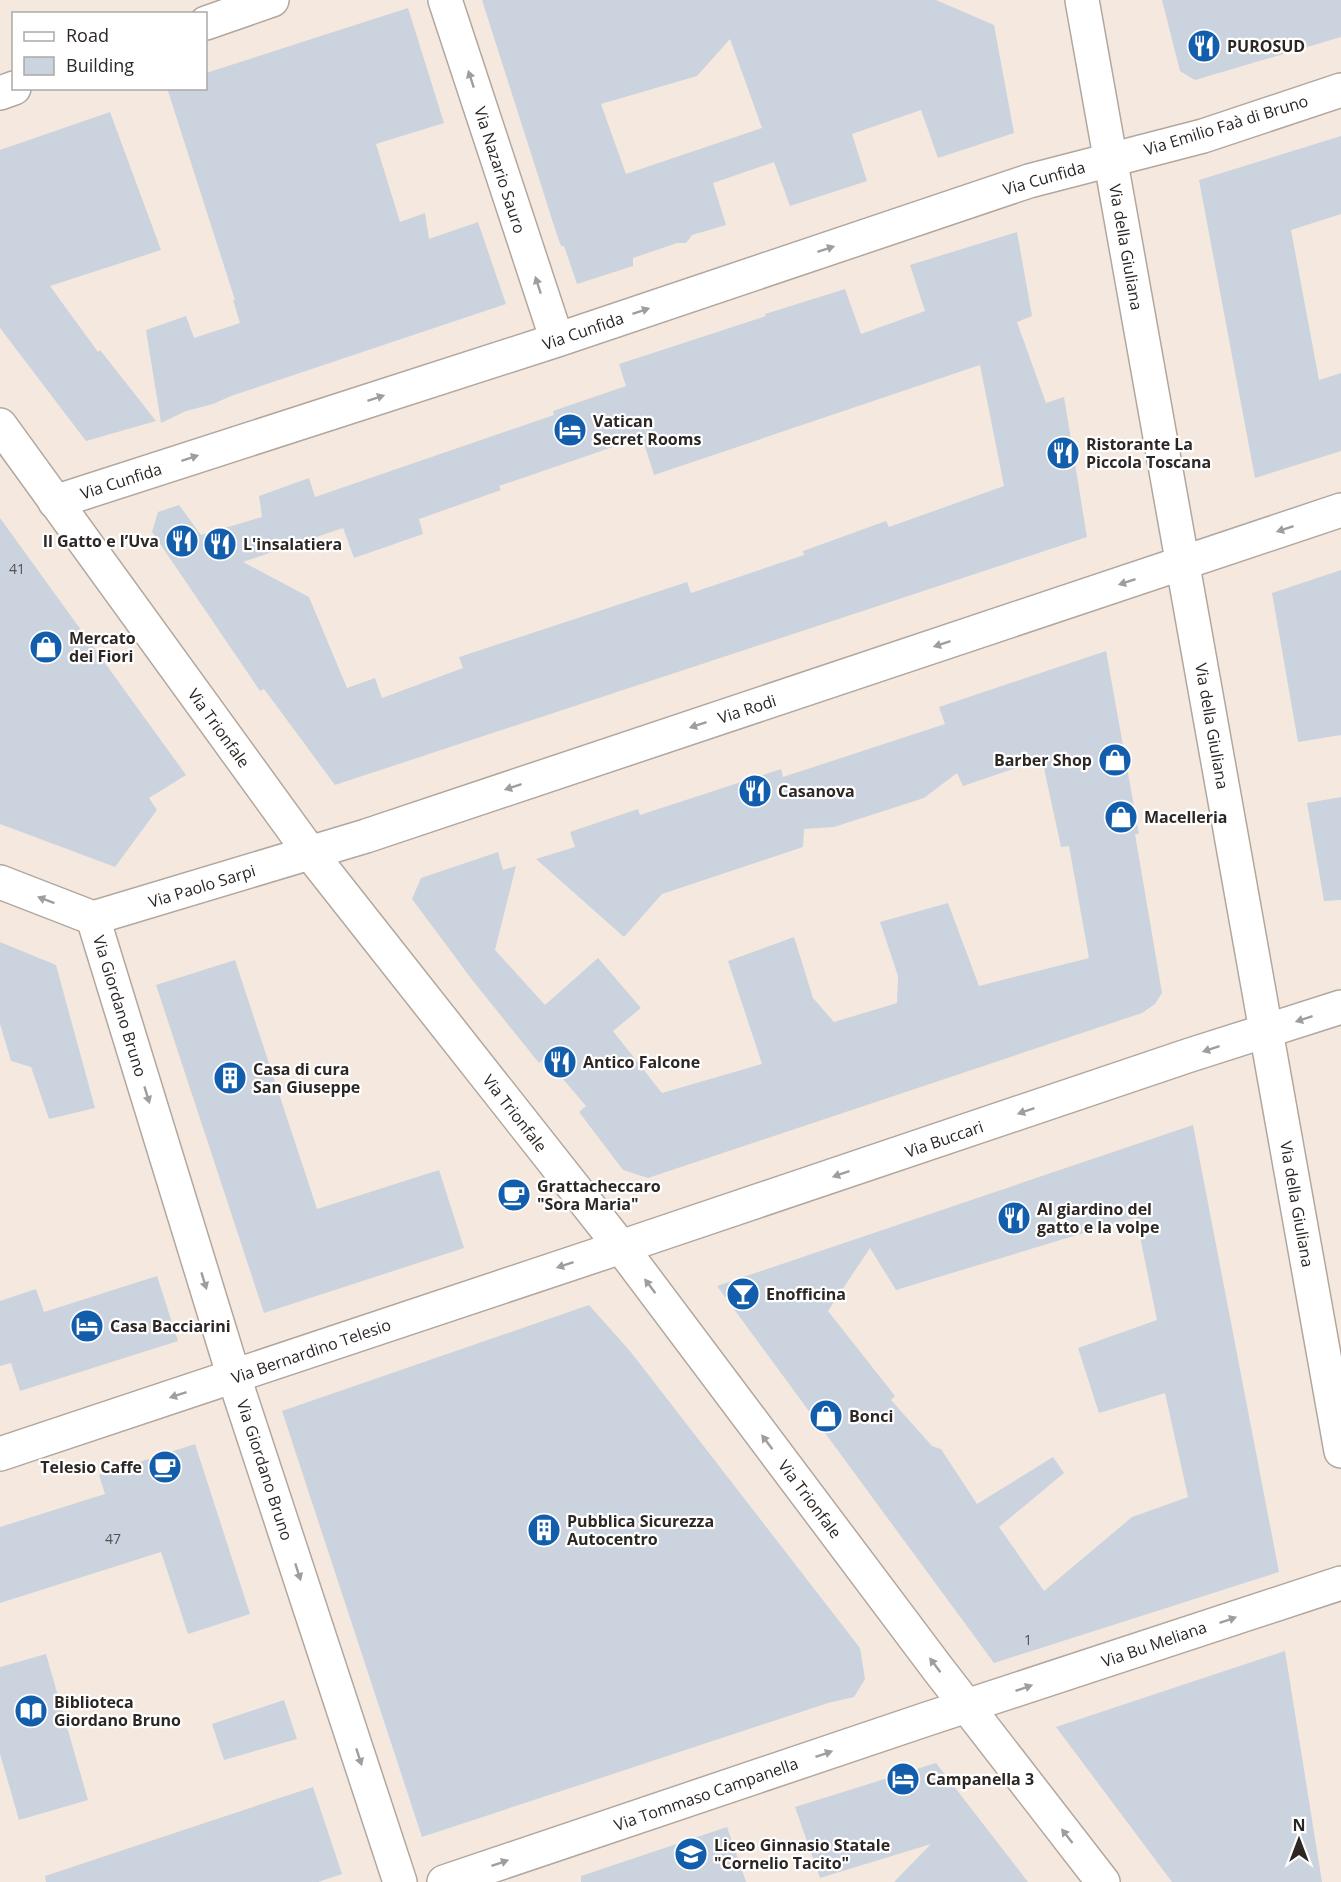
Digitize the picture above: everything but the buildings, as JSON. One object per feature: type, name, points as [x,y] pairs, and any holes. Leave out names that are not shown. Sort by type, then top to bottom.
[{"type":"street","points":[[207,23],[272,0]]},
{"type":"street","name":"Via Nazario Sauro","points":[[445,0],[556,340]]},
{"type":"street","name":"Via della Giuliana","points":[[1082,0],[1341,1451]]},
{"type":"street","name":"Via Emilio Faà di Bruno","points":[[1111,159],[1203,136],[1341,90]]},
{"type":"street","name":"Via Cunfida","points":[[55,502],[556,340],[1029,182],[1111,159]]},
{"type":"street","name":"Via Trionfale","points":[[0,425],[311,854],[621,1247],[1103,1882]]},
{"type":"street","name":"Via Rodi","points":[[311,854],[1341,510]]},
{"type":"street","name":"Via Paolo Sarpi","points":[[93,918],[311,854]]},
{"type":"street","points":[[0,882],[93,918]]},
{"type":"street","name":"Via Giordano Bruno","points":[[93,918],[234,1377],[400,1882]]},
{"type":"street","name":"Via Buccari","points":[[621,1247],[1341,1008]]},
{"type":"street","name":"Via Bernardino Telesio","points":[[0,1454],[621,1247]]},
{"type":"street","name":"Via Bu Meliana","points":[[968,1707],[1341,1583]]},
{"type":"street","name":"Via Tommaso Campanella","points":[[444,1882],[968,1707]]},
{"type":"place","name":"PUROSUD","points":[[1204,46]]},
{"type":"place","name":"Vatican Secret Rooms","points":[[570,430]]},
{"type":"place","name":"Ristorante La Piccola Toscana","points":[[1063,453]]},
{"type":"place","name":"Il Gatto e l’Uva","points":[[182,541]]},
{"type":"place","name":"L'insalatiera","points":[[220,544]]},
{"type":"place","name":"Mercato dei Fiori","points":[[46,647]]},
{"type":"place","name":"Barber Shop","points":[[1115,760]]},
{"type":"place","name":"Casanova","points":[[755,791]]},
{"type":"place","name":"Macelleria","points":[[1121,817]]},
{"type":"place","name":"Antico Falcone","points":[[560,1062]]},
{"type":"place","name":"Casa di cura San Giuseppe","points":[[230,1078]]},
{"type":"place","name":"Grattacheccaro \"Sora Maria\"","points":[[514,1195]]},
{"type":"place","name":"Al giardino del gatto e la volpe","points":[[1014,1218]]},
{"type":"place","name":"Enofficina","points":[[743,1294]]},
{"type":"place","name":"Casa Bacciarini","points":[[87,1326]]},
{"type":"place","name":"Bonci","points":[[826,1416]]},
{"type":"place","name":"Telesio Caffe","points":[[165,1467]]},
{"type":"place","name":"Pubblica Sicurezza Autocentro","points":[[544,1530]]},
{"type":"place","name":"Biblioteca Giordano Bruno","points":[[31,1711]]},
{"type":"place","name":"Campanella 3","points":[[903,1779]]},
{"type":"place","name":"Liceo Ginnasio Statale \"Cornelio Tacito\"","points":[[691,1854]]}]
